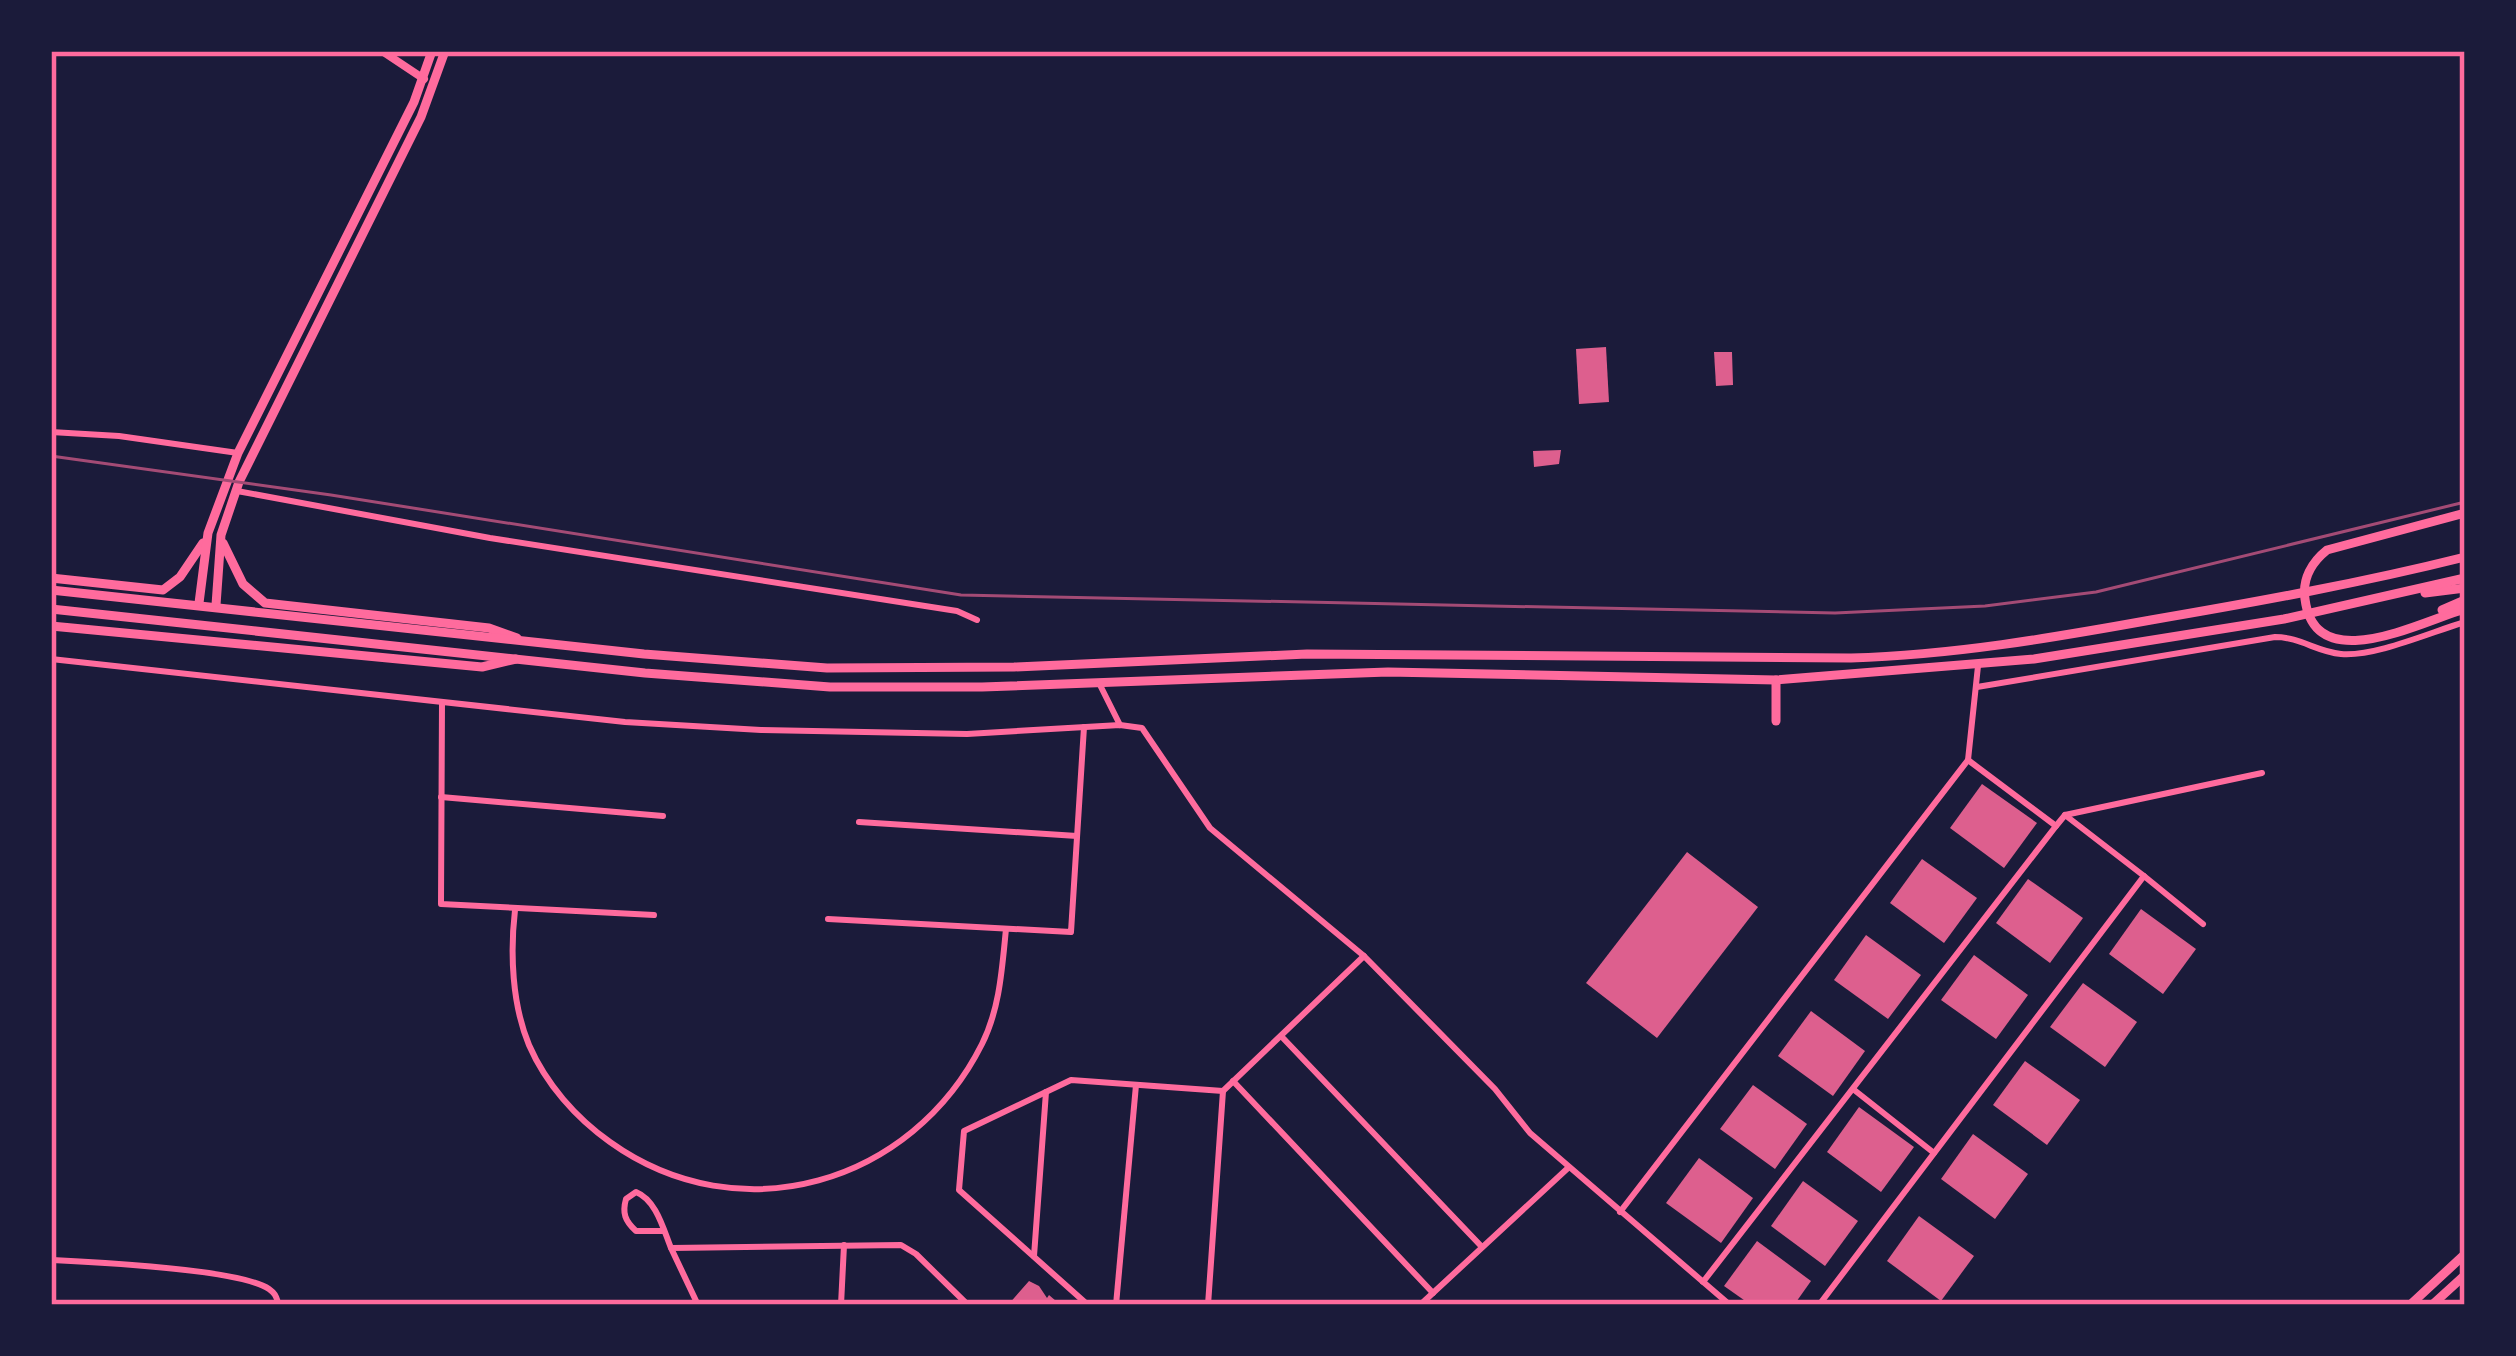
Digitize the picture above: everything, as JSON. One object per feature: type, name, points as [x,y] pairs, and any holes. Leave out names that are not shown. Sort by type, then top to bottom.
[{"type":"main road","points":[[51,578],[163,590],[180,577],[208,533],[238,454],[424,79],[432,51]]},
{"type":"main road","points":[[216,605],[221,535],[235,491],[422,117],[445,51]]},
{"type":"main road","points":[[2465,513],[2336,546],[2308,572],[2305,602],[2312,620],[2326,634],[2353,642],[2394,633],[2465,604]]},
{"type":"main road","points":[[199,603],[208,533]]},
{"type":"main road","points":[[221,535],[232,568],[266,603],[489,628],[521,641]]},
{"type":"main road","points":[[51,590],[498,639],[874,669],[1349,654],[1892,657],[2032,641],[2279,598],[2465,557]]},
{"type":"main road","points":[[51,609],[645,673],[830,687],[1388,672],[1776,680],[1978,666],[2248,625],[2465,578]]},
{"type":"main road","points":[[2378,600],[2465,589]]},
{"type":"main road","points":[[51,626],[482,667],[519,658]]},
{"type":"main road","points":[[195,640],[196,628]]},
{"type":"main road","points":[[213,642],[214,630]]},
{"type":"main road","points":[[1776,680],[1776,721]]},
{"type":"main road","points":[[2410,1305],[2465,1254]]},
{"type":"main road","points":[[2432,1305],[2465,1275]]},
{"type":"street","points":[[382,51],[424,79]]},
{"type":"street","points":[[51,432],[119,436],[238,454]]},
{"type":"street","points":[[235,491],[490,538],[957,611],[977,620]]},
{"type":"street","points":[[1977,687],[2275,637],[2357,654],[2465,622]]},
{"type":"street","points":[[51,659],[625,722],[968,734],[1120,725],[1142,728],[1217,836],[1245,854],[1364,956],[1568,1168],[1730,1305]]},
{"type":"street","points":[[1621,1212],[1968,760],[1978,666]]},
{"type":"street","points":[[1099,682],[1120,725]]},
{"type":"street","points":[[442,703],[441,904],[654,915]]},
{"type":"street","points":[[828,919],[1072,932],[1084,727]]},
{"type":"street","points":[[1968,760],[2056,826]]},
{"type":"street","points":[[1703,1282],[2065,815],[2262,773]]},
{"type":"street","points":[[441,797],[663,816]]},
{"type":"street","points":[[2065,815],[2204,924]]},
{"type":"street","points":[[859,822],[1077,836]]},
{"type":"street","points":[[1819,1305],[2144,876]]},
{"type":"street","points":[[515,910],[511,945],[518,1005],[529,1044],[555,1089],[590,1127],[632,1157],[680,1178],[730,1189],[782,1188],[833,1177],[881,1156],[923,1125],[958,1086],[984,1040],[1000,991],[1006,928]]},
{"type":"street","points":[[1208,1305],[1223,1091],[1364,956]]},
{"type":"street","points":[[1281,1036],[1483,1247]]},
{"type":"street","points":[[1088,1305],[959,1190],[964,1131],[1071,1080],[1223,1091]]},
{"type":"street","points":[[1233,1081],[1433,1293]]},
{"type":"street","points":[[1116,1305],[1136,1084]]},
{"type":"street","points":[[1852,1089],[1934,1154]]},
{"type":"street","points":[[1034,1257],[1046,1092]]},
{"type":"street","points":[[1420,1305],[1568,1168]]},
{"type":"street","points":[[664,1231],[637,1231],[623,1209],[626,1198],[643,1194],[664,1231],[698,1305]]},
{"type":"street","points":[[671,1248],[893,1244],[908,1249],[968,1305]]},
{"type":"street","points":[[841,1305],[844,1245]]},
{"type":"street","points":[[51,1260],[138,1264],[245,1282],[272,1291],[279,1305]]},
{"type":"building","points":[[1606,347],[1609,402],[1579,404],[1576,349]]},
{"type":"building","points":[[1714,352],[1732,352],[1733,385],[1716,386]]},
{"type":"building","points":[[1561,450],[1559,464],[1534,467],[1533,451]]},
{"type":"building","points":[[1982,784],[2037,823],[2004,868],[1950,828]]},
{"type":"building","points":[[1687,852],[1758,907],[1657,1038],[1586,983]]},
{"type":"building","points":[[1922,859],[1977,898],[1944,943],[1890,903]]},
{"type":"building","points":[[2028,879],[2083,918],[2050,963],[1996,923]]},
{"type":"building","points":[[2141,909],[2196,949],[2163,994],[2109,954]]},
{"type":"building","points":[[1866,935],[1921,975],[1888,1019],[1834,980]]},
{"type":"building","points":[[1974,955],[2028,995],[1996,1039],[1941,1000]]},
{"type":"building","points":[[2083,983],[2137,1022],[2105,1067],[2050,1027]]},
{"type":"building","points":[[1811,1011],[1865,1051],[1833,1096],[1778,1056]]},
{"type":"building","points":[[2025,1061],[2080,1100],[2047,1145],[1993,1105]]},
{"type":"building","points":[[1753,1085],[1807,1124],[1775,1169],[1720,1129]]},
{"type":"building","points":[[1859,1107],[1914,1147],[1881,1192],[1827,1152]]},
{"type":"building","points":[[1973,1134],[2028,1174],[1995,1219],[1941,1179]]},
{"type":"building","points":[[1699,1158],[1753,1198],[1721,1243],[1666,1203]]},
{"type":"building","points":[[1803,1181],[1858,1221],[1825,1266],[1771,1226]]},
{"type":"building","points":[[1919,1216],[1974,1256],[1941,1301],[1887,1261]]},
{"type":"building","points":[[1757,1241],[1811,1281],[1794,1305],[1751,1305],[1724,1286]]},
{"type":"building","points":[[1029,1281],[1056,1301],[1053,1305],[1008,1305]]},
{"type":"railway","points":[[51,456],[331,495],[961,595],[1835,613],[1985,606],[2096,592],[2465,502]]}]
